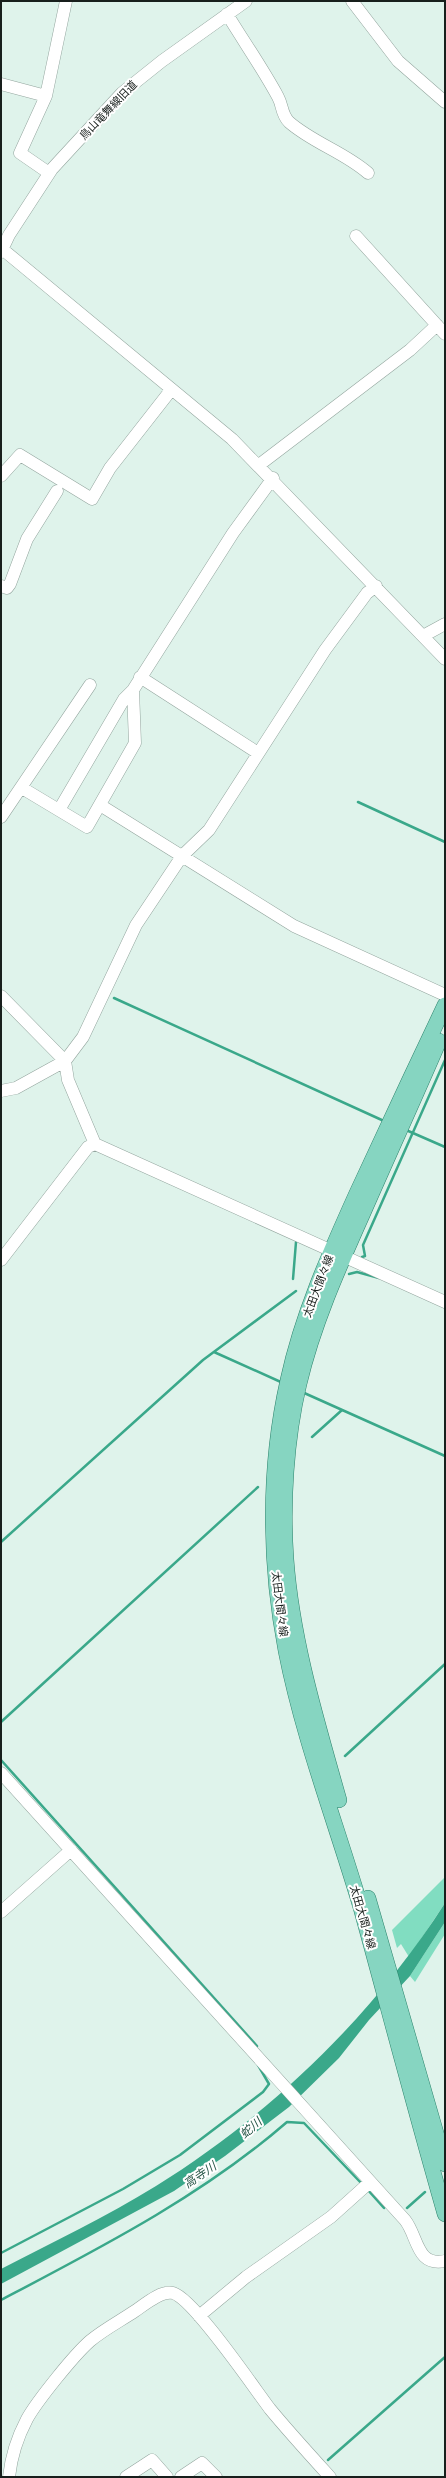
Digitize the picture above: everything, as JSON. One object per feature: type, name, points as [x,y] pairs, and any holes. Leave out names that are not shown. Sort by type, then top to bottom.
[{"type":"main road","name":"太田大間々線","points":[[445,1005],[337,1255],[298,1386],[288,1468],[286,1558],[293,1612],[313,1708],[394,2010],[445,2214]]},
{"type":"main road","name":"太田大間々線","points":[[337,1255],[445,1028]]},
{"type":"main road","name":"太田大間々線","points":[[394,2010],[445,2164]]},
{"type":"street","points":[[49,173],[20,153],[46,96],[66,1]]},
{"type":"street","name":"鳥山竜舞線旧道","points":[[1,249],[49,173],[122,93],[140,77],[228,9],[246,1]]},
{"type":"street","points":[[352,1],[398,60],[445,102]]},
{"type":"street","points":[[228,9],[277,96],[281,111],[288,121],[314,138],[353,160],[368,173]]},
{"type":"street","points":[[1,84],[46,96]]},
{"type":"street","points":[[259,465],[410,350],[441,330],[356,236]]},
{"type":"street","points":[[1,249],[171,390],[215,423],[273,478],[445,659]]},
{"type":"street","points":[[1,476],[20,455],[92,499],[110,468],[171,390]]},
{"type":"street","points":[[59,810],[124,699],[133,690],[233,533],[273,478]]},
{"type":"street","points":[[1,586],[7,588],[10,584],[27,539],[57,491]]},
{"type":"street","points":[[1,1091],[16,1088],[65,1061],[83,1037],[136,925],[182,856],[209,830],[325,650],[367,593],[376,586]]},
{"type":"street","points":[[424,636],[445,624]]},
{"type":"street","points":[[140,677],[258,753]]},
{"type":"street","points":[[1,817],[90,685]]},
{"type":"street","points":[[22,788],[87,827],[135,743],[133,690]]},
{"type":"street","points":[[100,805],[294,926],[445,995]]},
{"type":"street","points":[[1,996],[65,1061],[68,1080],[95,1144],[337,1255],[445,1302]]},
{"type":"street","points":[[1,1260],[88,1147],[95,1144]]},
{"type":"street","points":[[1,1773],[410,2226],[422,2255],[434,2262],[445,2261]]},
{"type":"street","points":[[1,1912],[71,1850]]},
{"type":"street","points":[[199,2316],[246,2277],[331,2217],[370,2182]]},
{"type":"street","points":[[9,2477],[11,2465],[27,2419],[68,2366],[90,2341],[152,2299],[168,2293],[173,2293],[180,2298],[199,2316],[245,2372],[270,2409],[323,2475]]},
{"type":"street","points":[[126,2477],[152,2460],[167,2477]]},
{"type":"street","points":[[181,2477],[202,2463],[216,2477]]},
{"type":"shaded area","points":[[445,1877],[445,1903],[409,1957],[401,1944],[397,1948],[392,1930]]},
{"type":"shaded area","points":[[445,1922],[445,1934],[415,1982],[410,1976]]},
{"type":"water","name":"蛇川","points":[[445,1903],[445,1922],[410,1976],[369,2020],[339,2058],[289,2107],[225,2156],[174,2191],[1,2284],[1,2269],[99,2219],[156,2186],[198,2158],[279,2095],[352,2024],[416,1945]]},
{"type":"waterway","points":[[358,802],[445,842]]},
{"type":"waterway","points":[[114,998],[384,1121]]},
{"type":"waterway","points":[[362,1257],[365,1256],[363,1245],[445,1060]]},
{"type":"waterway","points":[[406,1130],[445,1147]]},
{"type":"waterway","points":[[293,1279],[296,1242]]},
{"type":"waterway","points":[[349,1274],[357,1272],[379,1278]]},
{"type":"waterway","points":[[1,1542],[203,1360],[296,1291]]},
{"type":"waterway","points":[[214,1352],[283,1383]]},
{"type":"waterway","points":[[302,1392],[445,1456]]},
{"type":"waterway","points":[[312,1437],[342,1410]]},
{"type":"waterway","points":[[1,1722],[258,1487]]},
{"type":"waterway","points":[[345,1756],[445,1664]]},
{"type":"waterway","points":[[1,1760],[257,2046]]},
{"type":"waterway","points":[[1,2253],[123,2189],[180,2155],[263,2092],[269,2084],[258,2065]]},
{"type":"waterway","name":"高寺川","points":[[1,2300],[76,2261],[185,2197],[220,2174],[287,2122],[304,2123],[362,2184]]},
{"type":"waterway","name":"高寺川","points":[[367,2189],[384,2208]]},
{"type":"waterway","name":"高寺川","points":[[407,2208],[425,2192]]},
{"type":"waterway","points":[[328,2460],[445,2357]]}]
